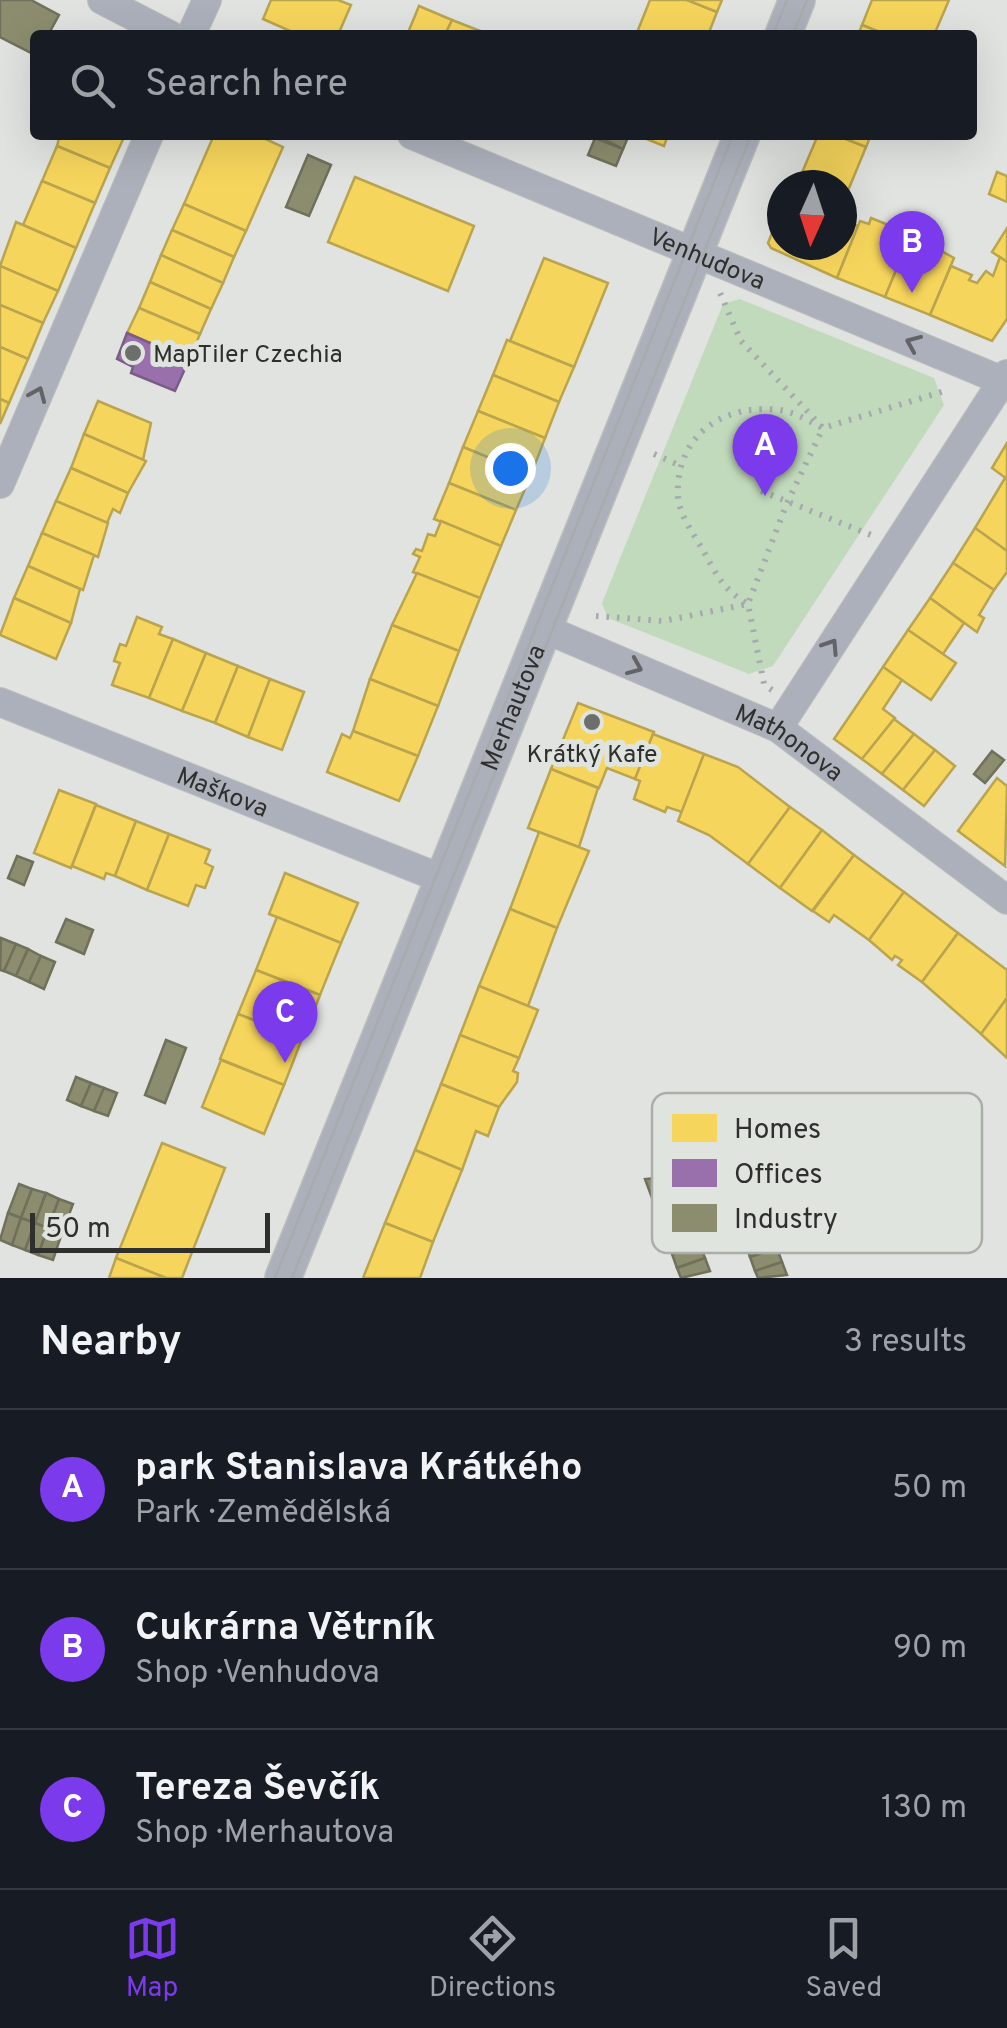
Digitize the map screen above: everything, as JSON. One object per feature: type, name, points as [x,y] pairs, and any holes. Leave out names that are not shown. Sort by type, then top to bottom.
[{"type":"street","points":[[102,0],[160,30]]},
{"type":"street","points":[[193,30],[207,0]]},
{"type":"street","points":[[785,30],[797,0]]},
{"type":"street","points":[[0,484],[146,140]]},
{"type":"street","name":"Venhudova","points":[[424,140],[995,375]]},
{"type":"street","name":"Merhautova","points":[[283,1278],[740,140]]},
{"type":"street","points":[[778,728],[995,375]]},
{"type":"street","name":"Mathonova","points":[[545,629],[778,728],[1007,900]]},
{"type":"street","name":"Maškova","points":[[0,702],[445,880]]},
{"type":"path","points":[[720,293],[742,341],[824,428]]},
{"type":"path","points":[[748,604],[726,591],[678,498],[683,467],[694,438],[711,420],[748,410],[784,410],[824,428],[995,375]]},
{"type":"path","points":[[764,684],[748,604],[786,502],[824,428]]},
{"type":"path","points":[[654,454],[683,467]]},
{"type":"path","points":[[760,491],[870,535]]},
{"type":"path","points":[[596,616],[663,621],[748,604]]},
{"type":"green space","points":[[740,299],[934,378],[944,405],[773,666],[749,674],[608,618],[602,603],[723,304]]},
{"type":"building: Homes","points":[[271,0],[338,0],[351,5],[340,30],[288,30],[263,19]]},
{"type":"building: Homes","points":[[650,0],[687,0],[717,12],[710,30],[638,30]]},
{"type":"building: Homes","points":[[687,0],[722,0],[717,12]]},
{"type":"building: Homes","points":[[872,0],[949,0],[936,30],[874,30],[862,25]]},
{"type":"building: Homes","points":[[419,6],[452,20],[447,30],[409,30]]},
{"type":"building: Homes","points":[[452,20],[478,30],[447,30]]},
{"type":"building: Homes","points":[[59,140],[123,140],[110,168],[57,146]]},
{"type":"building: Homes","points":[[212,140],[268,140],[283,147],[246,231],[184,204]]},
{"type":"building: Homes","points":[[816,140],[848,140],[866,147],[856,170],[803,170]]},
{"type":"building: Homes","points":[[848,140],[869,140],[866,147]]},
{"type":"building: Homes","points":[[57,146],[110,168],[95,203],[42,181]]},
{"type":"building: Homes","points":[[997,172],[1007,176],[1007,202],[989,194]]},
{"type":"building: Homes","points":[[355,177],[474,226],[448,291],[328,242]]},
{"type":"building: Homes","points":[[42,181],[95,203],[76,248],[23,225]]},
{"type":"building: Homes","points":[[184,204],[246,231],[234,257],[172,230]]},
{"type":"building: Homes","points":[[871,218],[911,234],[885,297],[837,278],[844,260],[857,260],[860,221],[869,224]]},
{"type":"building: Homes","points":[[16,222],[76,248],[58,291],[0,266]]},
{"type":"building: Homes","points":[[1007,228],[1007,262],[992,252]]},
{"type":"building: Homes","points":[[172,230],[234,257],[223,283],[161,255]]},
{"type":"building: Homes","points":[[911,234],[954,258],[930,315],[885,297]]},
{"type":"building: Homes","points":[[161,255],[223,283],[211,309],[150,282]]},
{"type":"building: Homes","points":[[1000,257],[1007,262],[1007,319],[992,341],[930,315],[951,266],[972,275],[969,280],[977,283],[986,271],[993,276]]},
{"type":"building: Homes","points":[[544,258],[608,283],[574,367],[510,341]]},
{"type":"building: Homes","points":[[797,260],[844,260],[837,278]]},
{"type":"building: Homes","points":[[0,266],[58,291],[43,323],[0,305]]},
{"type":"building: Homes","points":[[150,282],[211,309],[200,334],[139,308]]},
{"type":"building: Homes","points":[[0,305],[43,323],[28,359],[0,347]]},
{"type":"building: Homes","points":[[139,308],[200,334],[189,360],[127,333]]},
{"type":"building: Homes","points":[[507,340],[574,367],[559,402],[493,375]]},
{"type":"building: Homes","points":[[0,347],[28,359],[9,403],[0,399]]},
{"type":"building: Homes","points":[[493,375],[559,402],[545,438],[478,411]]},
{"type":"building: Homes","points":[[0,399],[9,403],[0,424]]},
{"type":"building: Homes","points":[[98,401],[151,423],[143,460],[84,434]]},
{"type":"building: Homes","points":[[478,411],[545,438],[531,475],[463,447]]},
{"type":"building: Homes","points":[[84,434],[146,461],[128,493],[71,468]]},
{"type":"building: Homes","points":[[1007,443],[1007,479],[992,468]]},
{"type":"building: Homes","points":[[463,447],[531,475],[516,510],[449,483]]},
{"type":"building: Homes","points":[[71,468],[128,493],[120,513],[113,509],[107,523],[56,501]]},
{"type":"building: Homes","points":[[1007,479],[1007,551],[975,528]]},
{"type":"building: Homes","points":[[449,483],[516,510],[501,546],[434,519]]},
{"type":"building: Homes","points":[[56,501],[108,523],[98,557],[42,533]]},
{"type":"building: Homes","points":[[441,521],[501,546],[480,598],[413,572],[420,557],[413,554],[416,549],[422,551],[428,534],[435,536]]},
{"type":"building: Homes","points":[[975,528],[1007,551],[1007,572],[994,590],[953,563]]},
{"type":"building: Homes","points":[[42,533],[94,555],[83,590],[28,566]]},
{"type":"building: Homes","points":[[953,563],[994,590],[979,615],[984,618],[977,632],[930,598]]},
{"type":"building: Homes","points":[[28,566],[80,589],[71,623],[14,598]]},
{"type":"building: Homes","points":[[417,573],[480,598],[459,651],[392,625]]},
{"type":"building: Homes","points":[[14,598],[71,623],[56,659],[0,635]]},
{"type":"building: Homes","points":[[930,598],[964,623],[943,654],[908,630]]},
{"type":"building: Homes","points":[[137,617],[162,627],[159,634],[173,639],[149,698],[112,685],[120,663],[114,661],[120,644],[126,646]]},
{"type":"building: Homes","points":[[392,625],[459,651],[438,706],[370,679]]},
{"type":"building: Homes","points":[[908,630],[956,663],[931,700],[883,667]]},
{"type":"building: Homes","points":[[173,639],[206,653],[182,711],[149,698]]},
{"type":"building: Homes","points":[[206,653],[238,666],[215,723],[182,711]]},
{"type":"building: Homes","points":[[238,666],[270,679],[248,737],[215,723]]},
{"type":"building: Homes","points":[[883,667],[902,680],[883,709],[895,718],[862,759],[834,739]]},
{"type":"building: Homes","points":[[270,679],[304,692],[282,750],[248,737]]},
{"type":"building: Homes","points":[[370,679],[438,706],[418,756],[353,731]]},
{"type":"building: Homes","points":[[578,703],[654,732],[635,779],[607,768],[599,788],[551,769]]},
{"type":"building: Homes","points":[[894,719],[914,734],[882,774],[862,759]]},
{"type":"building: Homes","points":[[353,731],[418,756],[399,801],[327,772],[342,734],[350,738]]},
{"type":"building: Homes","points":[[653,734],[704,754],[682,812],[667,807],[665,812],[634,799],[640,781],[635,779]]},
{"type":"building: Homes","points":[[914,734],[935,750],[903,790],[882,774]]},
{"type":"building: Homes","points":[[935,750],[955,766],[924,806],[903,790]]},
{"type":"building: Homes","points":[[704,754],[738,767],[790,807],[748,864],[709,835],[678,821]]},
{"type":"building: Homes","points":[[551,769],[598,788],[579,847],[528,828]]},
{"type":"building: Homes","points":[[997,778],[1007,786],[1005,866],[958,831]]},
{"type":"building: Homes","points":[[59,790],[96,804],[71,868],[34,853]]},
{"type":"building: Homes","points":[[96,805],[136,821],[115,876],[106,873],[104,879],[72,866]]},
{"type":"building: Homes","points":[[790,807],[822,830],[780,888],[748,864]]},
{"type":"building: Homes","points":[[136,821],[169,834],[147,890],[115,876]]},
{"type":"building: Homes","points":[[822,830],[854,855],[812,911],[780,888]]},
{"type":"building: Homes","points":[[539,832],[589,851],[557,928],[510,909]]},
{"type":"building: Homes","points":[[169,834],[210,850],[205,863],[213,867],[205,888],[196,885],[188,906],[147,890]]},
{"type":"building: Homes","points":[[854,855],[904,892],[869,940],[834,915],[829,922],[813,911]]},
{"type":"building: Homes","points":[[285,873],[358,903],[341,943],[269,914]]},
{"type":"building: Homes","points":[[904,892],[958,933],[922,982],[898,965],[902,960],[895,956],[892,960],[869,940]]},
{"type":"building: Homes","points":[[510,909],[557,928],[528,1006],[479,986]]},
{"type":"building: Homes","points":[[277,917],[341,943],[320,995],[256,970]]},
{"type":"building: Homes","points":[[958,933],[1007,970],[1007,998],[981,1034],[922,982]]},
{"type":"building: Homes","points":[[256,970],[320,995],[303,1039],[238,1014]]},
{"type":"building: Homes","points":[[479,986],[538,1010],[519,1058],[460,1035]]},
{"type":"building: Homes","points":[[1007,998],[1007,1058],[981,1034]]},
{"type":"building: Homes","points":[[238,1014],[302,1039],[284,1085],[220,1059]]},
{"type":"building: Homes","points":[[460,1035],[519,1058],[513,1071],[518,1073],[517,1082],[499,1107],[441,1084]]},
{"type":"building: Homes","points":[[221,1060],[284,1085],[264,1134],[202,1107]]},
{"type":"building: Homes","points":[[441,1084],[499,1107],[488,1136],[476,1131],[462,1170],[415,1150]]},
{"type":"building: Homes","points":[[162,1143],[225,1168],[182,1278],[166,1278],[116,1258]]},
{"type":"building: Homes","points":[[415,1150],[462,1170],[433,1242],[385,1223]]},
{"type":"building: Homes","points":[[385,1223],[433,1242],[420,1278],[363,1278]]},
{"type":"building: Homes","points":[[116,1258],[166,1278],[109,1278]]},
{"type":"building: Offices","points":[[127,333],[189,360],[175,391],[131,373],[133,367],[117,359]]},
{"type":"building: Industry","points":[[0,0],[31,0],[59,15],[51,30],[30,30],[30,52],[0,37]]},
{"type":"building: Industry","points":[[594,140],[623,149],[616,166],[588,155]]},
{"type":"building: Industry","points":[[606,140],[627,140],[623,149]]},
{"type":"building: Industry","points":[[308,155],[331,165],[309,216],[286,207]]},
{"type":"building: Industry","points":[[992,751],[1004,760],[985,783],[974,774]]},
{"type":"building: Industry","points":[[17,856],[33,862],[24,885],[8,878]]},
{"type":"building: Industry","points":[[66,919],[93,930],[84,954],[56,942]]},
{"type":"building: Industry","points":[[1,938],[16,944],[4,971],[0,970]]},
{"type":"building: Industry","points":[[16,944],[28,949],[16,976],[4,971]]},
{"type":"building: Industry","points":[[28,949],[41,956],[29,982],[16,976]]},
{"type":"building: Industry","points":[[41,956],[55,962],[44,989],[29,982]]},
{"type":"building: Industry","points":[[166,1040],[186,1048],[165,1103],[145,1095]]},
{"type":"building: Industry","points":[[76,1077],[91,1083],[81,1106],[67,1100]]},
{"type":"building: Industry","points":[[91,1083],[104,1088],[94,1111],[81,1106]]},
{"type":"building: Industry","points":[[104,1088],[117,1093],[108,1116],[94,1111]]},
{"type":"building: Industry","points":[[652,1178],[652,1198],[645,1179]]},
{"type":"building: Industry","points":[[19,1184],[32,1189],[21,1218],[8,1213]]},
{"type":"building: Industry","points":[[32,1189],[46,1193],[35,1223],[21,1218]]},
{"type":"building: Industry","points":[[46,1193],[59,1199],[48,1228],[35,1223]]},
{"type":"building: Industry","points":[[59,1199],[73,1204],[62,1233],[48,1228]]},
{"type":"building: Industry","points":[[8,1213],[21,1218],[12,1245],[0,1240]]},
{"type":"building: Industry","points":[[21,1218],[35,1223],[25,1250],[12,1245]]},
{"type":"building: Industry","points":[[35,1223],[48,1228],[38,1255],[25,1250]]},
{"type":"building: Industry","points":[[48,1228],[62,1233],[53,1260],[38,1255]]},
{"type":"building: Industry","points":[[703,1253],[705,1258],[677,1268],[672,1254]]},
{"type":"building: Industry","points":[[779,1253],[782,1262],[755,1271],[750,1257]]},
{"type":"building: Industry","points":[[705,1258],[710,1271],[681,1278],[677,1268]]},
{"type":"building: Industry","points":[[782,1262],[787,1275],[758,1278],[755,1271]]},
{"type":"tram line","points":[[775,30],[787,0]]},
{"type":"tram line","points":[[795,30],[807,0]]},
{"type":"tram line","points":[[275,1278],[731,140]]},
{"type":"tram line","points":[[292,1278],[749,140]]},
{"type":"place","name":"Cukrárna Větrník","points":[[912,293]]},
{"type":"place","name":"MapTiler Czechia","points":[[133,353]]},
{"type":"place","name":"park Stanislava Krátkého","points":[[765,496]]},
{"type":"place","name":"Krátký Kafe","points":[[592,722]]},
{"type":"place","name":"Tereza Ševčík","points":[[285,1063]]}]
